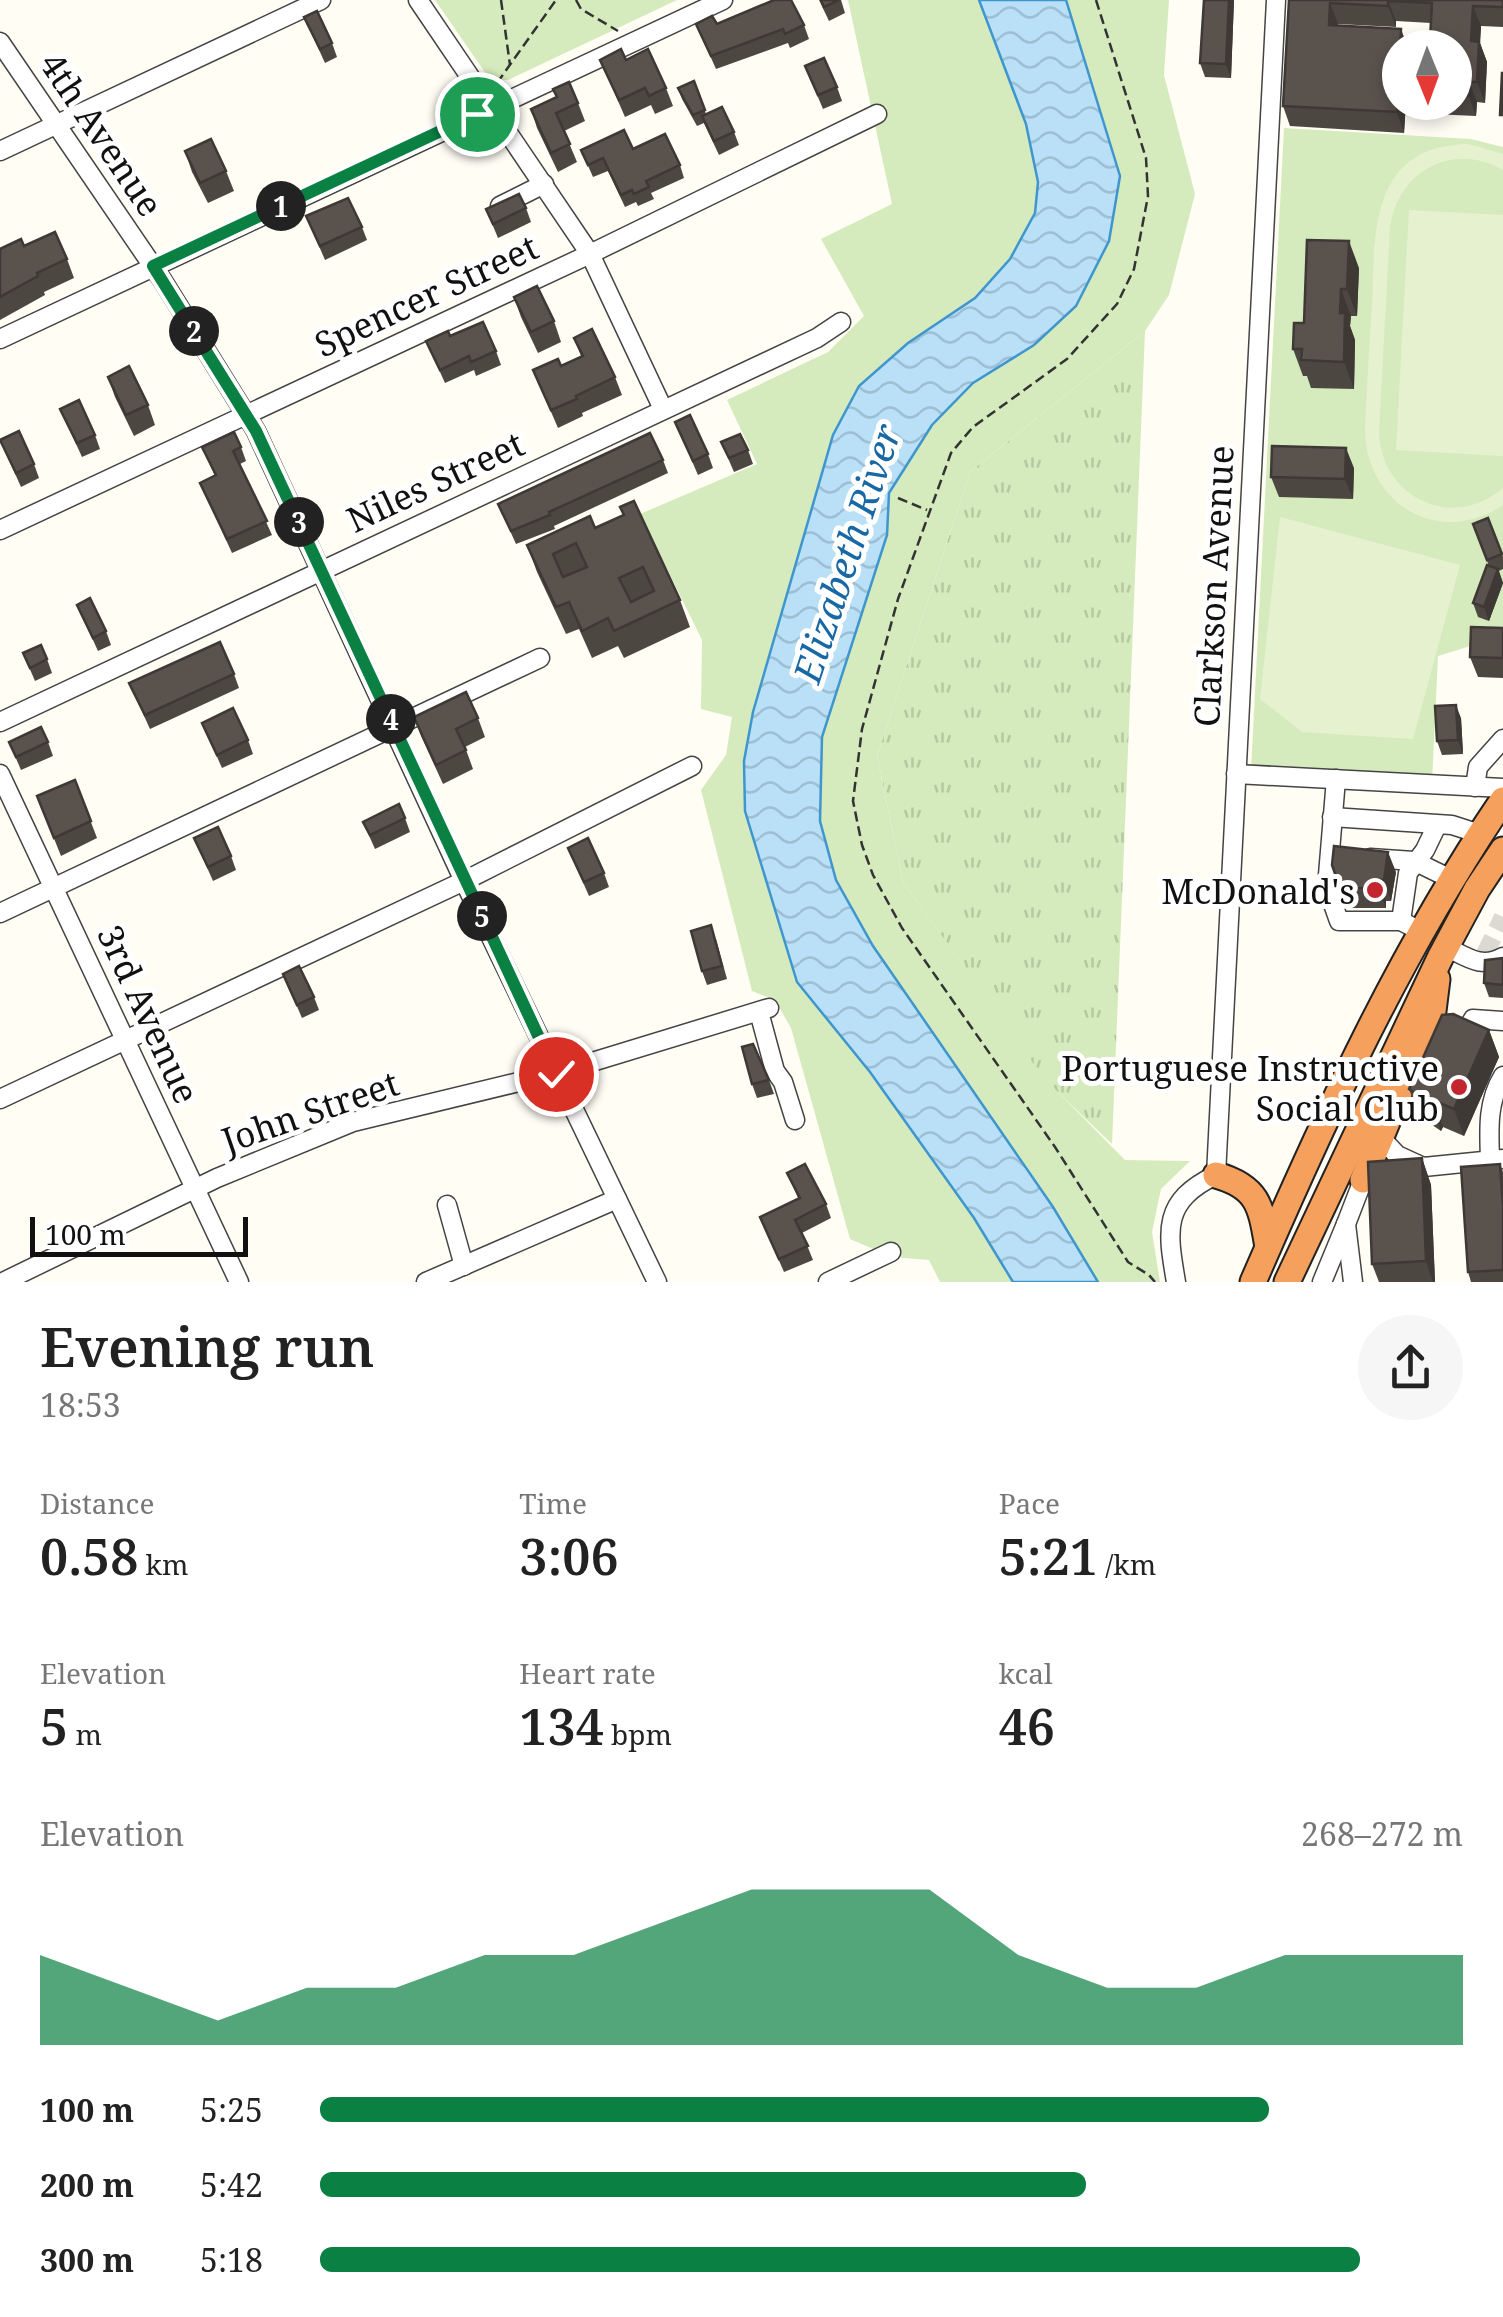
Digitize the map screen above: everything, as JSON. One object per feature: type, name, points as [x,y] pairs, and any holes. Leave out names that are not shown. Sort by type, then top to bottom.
[{"type":"highway","points":[[1253,1282],[1411,927],[1451,879],[1503,800]]},
{"type":"highway","points":[[1363,1180],[1382,1139],[1443,952],[1503,850]]},
{"type":"highway","points":[[1288,1282],[1421,1018]]},
{"type":"highway","points":[[1216,1175],[1236,1180],[1254,1195],[1263,1215],[1268,1246]]},
{"type":"street","points":[[0,150],[321,0]]},
{"type":"street","points":[[418,0],[590,254],[664,409]]},
{"type":"street","points":[[0,338],[723,0]]},
{"type":"street","name":"Clarkson Avenue","points":[[1216,1175],[1276,0]]},
{"type":"street","name":"4th Avenue","points":[[0,42],[153,266],[248,415],[464,881],[657,1282]]},
{"type":"street","name":"Spencer Street","points":[[0,530],[590,254],[877,114]]},
{"type":"street","points":[[490,211],[544,184]]},
{"type":"street","name":"Niles Street","points":[[0,722],[817,338],[841,322]]},
{"type":"street","points":[[0,912],[540,658]]},
{"type":"street","points":[[1475,787],[1478,767],[1503,739]]},
{"type":"street","points":[[0,1099],[464,881],[692,766]]},
{"type":"street","name":"3rd Avenue","points":[[0,774],[239,1282]]},
{"type":"street","points":[[1236,774],[1503,788]]},
{"type":"street","points":[[1336,779],[1327,887],[1339,921],[1411,927],[1408,873],[1437,824]]},
{"type":"street","points":[[1332,817],[1437,824],[1480,834]]},
{"type":"street","points":[[1348,856],[1414,862],[1451,879]]},
{"type":"street","points":[[1443,952],[1494,957]]},
{"type":"street","name":"John Street","points":[[3,1282],[216,1178],[353,1122],[556,1074],[764,1010],[776,1071],[795,1120]]},
{"type":"street","points":[[1421,1018],[1456,1031],[1468,1028],[1473,1019],[1503,1020]]},
{"type":"street","points":[[1322,1282],[1363,1180],[1421,1166],[1496,1159],[1496,1087],[1503,1076]]},
{"type":"street","points":[[1382,1139],[1397,1155],[1421,1166]]},
{"type":"street","points":[[1176,1282],[1169,1237],[1172,1214],[1189,1190],[1216,1175]]},
{"type":"street","points":[[426,1282],[617,1198]]},
{"type":"street","points":[[446,1205],[464,1266]]},
{"type":"street","points":[[1346,1224],[1353,1282]]},
{"type":"street","points":[[828,1282],[891,1252]]},
{"type":"path","points":[[500,0],[510,66]]},
{"type":"path","points":[[497,83],[556,0]]},
{"type":"path","points":[[576,0],[581,10],[619,31]]},
{"type":"path","points":[[1096,0],[1146,158],[1144,223],[1134,269],[1117,304],[1067,359],[973,426],[951,453],[898,599],[858,752],[853,801],[862,846],[884,899],[1055,1148],[1128,1262],[1155,1282]]},
{"type":"path","points":[[898,498],[928,511]]},
{"type":"green space","points":[[435,0],[677,0],[508,80],[491,81]]},
{"type":"green space","points":[[848,0],[1169,0],[1164,75],[1195,194],[1169,295],[1145,331],[970,472],[877,756],[903,882],[1043,1077],[1125,1160],[1190,1161],[1161,1189],[1152,1232],[1160,1282],[940,1282],[929,1260],[892,1257],[850,1239],[791,1028],[775,1000],[752,991],[701,790],[726,755],[732,717],[701,709],[702,640],[640,514],[757,464],[727,400],[828,352],[864,316],[821,239],[892,204]]},
{"type":"green space","points":[[1284,128],[1471,139],[1503,147],[1503,636],[1438,656],[1432,782],[1251,770]]},
{"type":"green space","points":[[1468,144],[1503,154],[1503,170],[1484,162],[1447,161],[1416,177],[1395,207],[1390,227],[1379,431],[1392,474],[1405,490],[1422,501],[1462,507],[1483,501],[1503,488],[1503,505],[1479,517],[1455,522],[1431,520],[1392,498],[1378,479],[1365,430],[1374,250],[1384,198],[1395,177],[1412,160],[1436,149]]},
{"type":"green space","points":[[1409,210],[1503,215],[1503,456],[1396,450]]},
{"type":"green space","points":[[1145,331],[1112,1144],[1043,1078],[903,882],[877,756],[970,472]]},
{"type":"green space","points":[[1280,517],[1460,565],[1413,739],[1302,732],[1260,699]]},
{"type":"water","name":"Elizabeth River","points":[[979,0],[1066,0],[1120,176],[1109,241],[1076,306],[1034,345],[973,383],[932,425],[889,493],[887,535],[822,737],[820,821],[836,880],[873,946],[1053,1207],[1098,1282],[1013,1282],[974,1218],[870,1072],[797,982],[745,811],[744,761],[753,712],[833,435],[859,386],[908,343],[975,298],[1010,259],[1035,213],[1038,182],[1026,124]]},
{"type":"building","points":[[774,0],[791,0],[804,25],[711,56],[696,24],[712,16],[717,24]]},
{"type":"building","points":[[821,0],[839,0],[824,7]]},
{"type":"building","points":[[1204,0],[1229,0],[1226,64],[1200,63]]},
{"type":"building","points":[[1289,0],[1503,0],[1503,7],[1473,6],[1472,30],[1430,30],[1432,3],[1330,3],[1329,25],[1401,29],[1382,30],[1382,111],[1283,106]]},
{"type":"building","points":[[317,11],[332,43],[320,49],[304,17]]},
{"type":"building","points":[[1472,41],[1479,42],[1477,82],[1472,82]]},
{"type":"building","points":[[621,49],[626,60],[648,49],[666,88],[649,96],[645,88],[619,100],[600,60]]},
{"type":"building","points":[[824,58],[837,87],[818,95],[805,66]]},
{"type":"building","points":[[1502,73],[1503,115],[1500,115]]},
{"type":"building","points":[[694,81],[705,110],[693,115],[678,88]]},
{"type":"building","points":[[569,82],[578,103],[556,113],[570,144],[551,153],[531,109],[557,97],[553,89]]},
{"type":"building","points":[[722,107],[734,132],[714,141],[702,116]]},
{"type":"building","points":[[624,130],[633,149],[665,134],[680,165],[646,181],[649,187],[621,195],[603,158],[588,165],[581,150]]},
{"type":"building","points":[[211,139],[226,171],[200,183],[185,151]]},
{"type":"building","points":[[519,194],[526,208],[493,224],[486,209]]},
{"type":"building","points":[[348,198],[362,227],[320,246],[306,216]]},
{"type":"building","points":[[55,232],[67,259],[0,297],[0,249],[21,239],[24,246]]},
{"type":"building","points":[[1307,240],[1349,241],[1347,289],[1341,289],[1340,313],[1345,313],[1344,362],[1301,360],[1302,349],[1293,349],[1294,323],[1304,323]]},
{"type":"building","points":[[537,286],[554,321],[531,332],[514,297]]},
{"type":"building","points":[[483,322],[496,351],[471,362],[469,356],[440,370],[426,341]]},
{"type":"building","points":[[592,329],[615,377],[551,410],[533,370],[558,359],[561,366],[583,356],[574,338]]},
{"type":"building","points":[[129,366],[148,405],[126,415],[108,377]]},
{"type":"building","points":[[79,400],[95,435],[77,443],[60,409]]},
{"type":"building","points":[[690,415],[708,454],[693,461],[675,422]]},
{"type":"building","points":[[19,431],[34,464],[16,473],[0,440]]},
{"type":"building","points":[[234,432],[241,447],[233,451],[267,521],[227,539],[200,483],[216,475],[202,447]]},
{"type":"building","points":[[650,433],[663,460],[511,531],[498,504]]},
{"type":"building","points":[[740,434],[748,450],[729,458],[721,442]]},
{"type":"building","points":[[1272,446],[1346,448],[1345,479],[1271,477]]},
{"type":"building","points":[[634,501],[680,600],[614,631],[608,618],[582,631],[569,602],[556,607],[527,545],[590,516],[595,528],[624,515],[620,507]],"holes":[[[576,543],[587,567],[563,577],[553,554]],[[643,567],[654,591],[631,602],[619,578]]]},
{"type":"building","points":[[1488,518],[1502,554],[1487,560],[1473,524]]},
{"type":"building","points":[[1487,565],[1498,569],[1484,607],[1473,603]]},
{"type":"building","points":[[90,598],[106,631],[93,638],[77,605]]},
{"type":"building","points":[[1471,627],[1503,628],[1503,658],[1470,657]]},
{"type":"building","points":[[220,642],[234,674],[145,715],[129,683]]},
{"type":"building","points":[[41,645],[47,659],[30,668],[23,653]]},
{"type":"building","points":[[466,692],[478,718],[456,729],[466,750],[436,765],[414,717]]},
{"type":"building","points":[[1456,705],[1458,740],[1437,741],[1435,706]]},
{"type":"building","points":[[233,708],[248,740],[217,755],[202,723]]},
{"type":"building","points":[[41,727],[48,742],[16,757],[9,742]]},
{"type":"building","points":[[75,780],[91,821],[54,838],[37,796]]},
{"type":"building","points":[[399,804],[405,818],[370,835],[363,822]]},
{"type":"building","points":[[218,827],[231,856],[208,867],[194,838]]},
{"type":"building","points":[[588,838],[604,873],[584,882],[568,848]]},
{"type":"building","points":[[1334,846],[1388,852],[1384,880],[1379,880],[1378,888],[1340,888],[1332,865]]},
{"type":"building","points":[[711,925],[722,966],[702,971],[691,931]]},
{"type":"building","points":[[1503,958],[1503,985],[1484,983],[1485,960]]},
{"type":"building","points":[[299,966],[314,997],[297,1005],[283,974]]},
{"type":"building","points":[[1453,1014],[1489,1030],[1454,1109],[1433,1100],[1431,1104],[1409,1089],[1442,1015]]},
{"type":"building","points":[[753,1044],[769,1080],[752,1084],[742,1047]]},
{"type":"building","points":[[1422,1158],[1426,1261],[1372,1264],[1368,1162]]},
{"type":"building","points":[[805,1164],[826,1204],[795,1220],[808,1246],[779,1259],[760,1217],[800,1198],[787,1173]]},
{"type":"building","points":[[1500,1164],[1503,1270],[1468,1272],[1461,1167]]},
{"type":"tunnel","points":[[1485,954],[1503,917]]},
{"type":"place","name":"McDonald's","points":[[1375,890]]},
{"type":"place","name":"Portuguese Instructive Social Club","points":[[1459,1087]]},
{"type":"route","points":[[477,114],[153,266],[256,431],[556,1074]]}]
